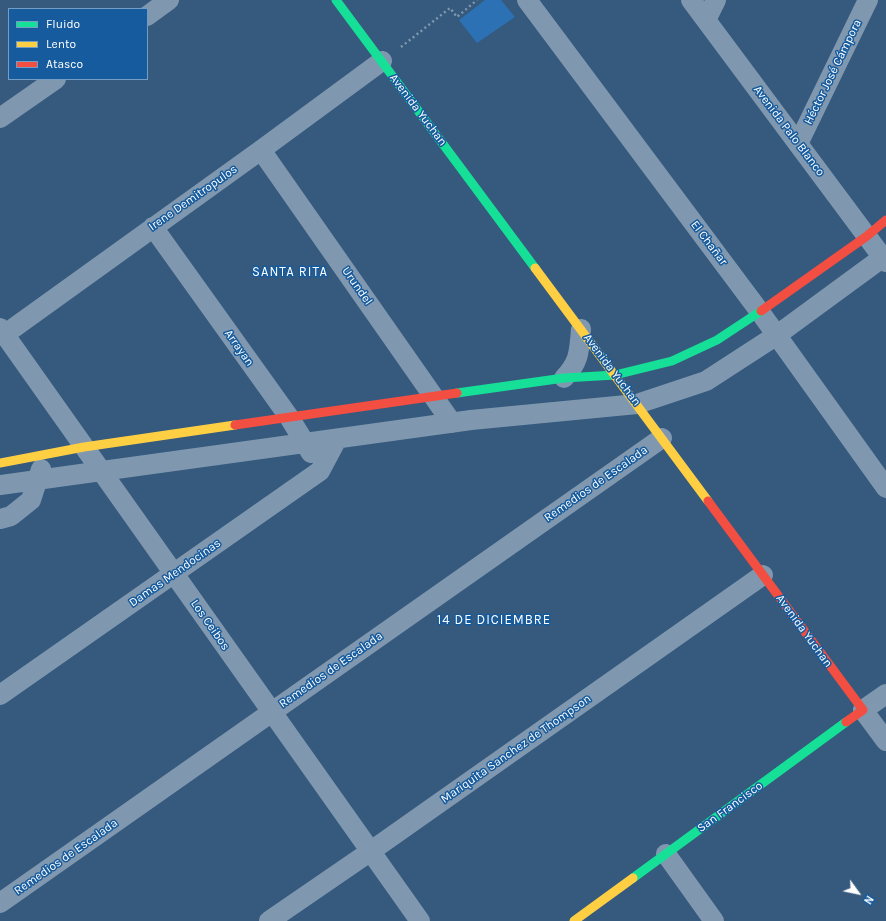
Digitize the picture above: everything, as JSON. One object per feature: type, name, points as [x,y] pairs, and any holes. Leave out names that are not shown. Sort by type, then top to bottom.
[{"type":"street","points":[[148,15],[169,0]]},
{"type":"street","name":"Avenida Yuchan","points":[[336,0],[886,741]]},
{"type":"street","name":"El Chañar","points":[[528,0],[760,312],[886,488]]},
{"type":"street","name":"Avenida Palo Blanco","points":[[691,0],[885,258]]},
{"type":"street","points":[[706,20],[716,0]]},
{"type":"street","name":"Héctor José Cámpora","points":[[798,144],[868,0]]},
{"type":"street","name":"Irene Demitropulos","points":[[2,332],[261,150],[382,61]]},
{"type":"street","points":[[0,118],[55,80]]},
{"type":"street","name":"Urundel","points":[[261,150],[452,423]]},
{"type":"street","points":[[0,463],[84,447],[564,378],[615,375],[672,361],[717,340],[760,312],[867,236],[886,220]]},
{"type":"street","name":"Arrayan","points":[[153,227],[289,418],[320,471]]},
{"type":"street","points":[[0,485],[452,423],[637,404],[706,381],[777,336],[885,258]]},
{"type":"street","points":[[564,378],[572,369],[576,361],[581,329]]},
{"type":"street","name":"Los Ceibos","points":[[2,332],[420,921]]},
{"type":"street","name":"Remedios de Escalada","points":[[0,903],[662,438]]},
{"type":"street","name":"Damas Mendocinas","points":[[0,695],[320,471],[336,439]]},
{"type":"street","points":[[0,519],[11,516],[31,500],[39,480],[44,455]]},
{"type":"street","name":"Mariquita Sanchez de Thompson","points":[[269,921],[763,575]]},
{"type":"street","name":"San Francisco","points":[[574,921],[886,694]]},
{"type":"street","points":[[666,854],[714,921]]},
{"type":"path","points":[[401,47],[450,8],[457,17],[477,0]]},
{"type":"shaded area","points":[[485,0],[501,0],[515,17],[477,43],[459,20]]},
{"type":"traffic: fast","points":[[336,0],[535,268]]},
{"type":"traffic: fast","points":[[457,393],[564,378],[615,375],[672,361],[717,340],[761,311]]},
{"type":"traffic: fast","points":[[633,878],[846,722]]},
{"type":"traffic: slow","points":[[535,268],[708,501]]},
{"type":"traffic: slow","points":[[0,463],[84,447],[235,425]]},
{"type":"traffic: slow","points":[[574,921],[633,878]]},
{"type":"traffic: jam","points":[[761,311],[867,236],[886,220]]},
{"type":"traffic: jam","points":[[235,425],[457,393]]},
{"type":"traffic: jam","points":[[708,501],[863,710],[846,722]]},
{"type":"district","name":"SANTA RITA","points":[[290,272]]},
{"type":"district","name":"14 DE DICIEMBRE","points":[[494,620]]}]
